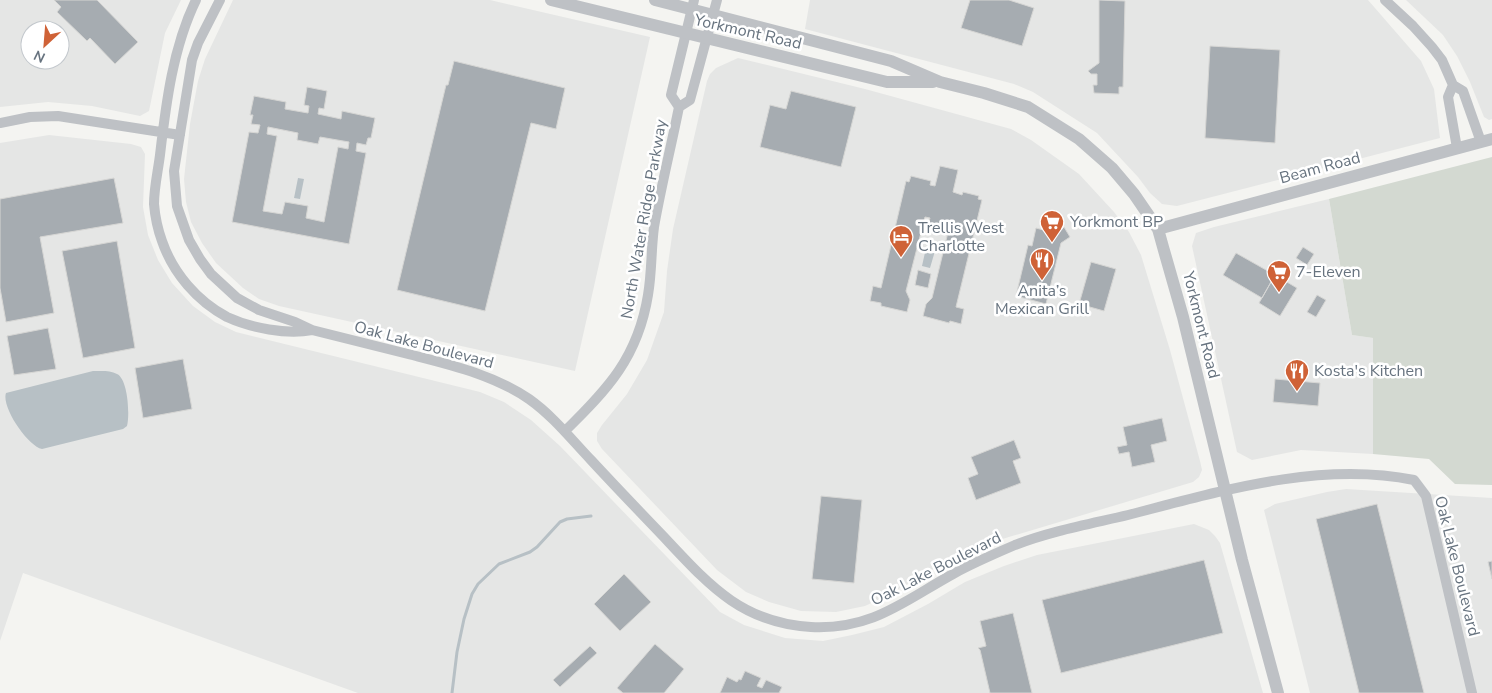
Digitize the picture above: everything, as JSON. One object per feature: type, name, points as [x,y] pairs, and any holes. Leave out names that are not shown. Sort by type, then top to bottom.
[{"type":"street","name":"Oak Lake Boulevard","points":[[196,0],[180,40],[164,117],[154,203],[161,241],[178,273],[188,286],[203,301],[221,314],[235,320],[288,333],[312,330]]},
{"type":"street","name":"Oak Lake Boulevard","points":[[220,0],[198,43],[192,60],[174,171],[177,206],[186,233],[200,259],[211,274],[238,298],[259,310],[312,330],[460,367],[489,377],[526,397],[540,407],[565,431],[705,581],[739,606],[758,616],[810,627],[853,624],[888,612],[957,572],[1017,544],[1070,528],[1272,481],[1323,474],[1393,476],[1414,480],[1426,496],[1472,693]]},
{"type":"street","name":"Yorkmont Road","points":[[551,0],[887,82],[940,82]]},
{"type":"street","name":"Yorkmont Road","points":[[655,0],[693,5],[714,14],[891,61],[940,82],[1028,107],[1079,139],[1112,168],[1134,194],[1158,229],[1179,304],[1242,560],[1278,693]]},
{"type":"street","name":"North Water Ridge Parkway","points":[[565,431],[599,398],[619,373],[633,348],[649,292],[654,225],[679,107],[690,100],[717,0]]},
{"type":"street","points":[[1384,0],[1414,26],[1442,60],[1453,85],[1463,91],[1486,140]]},
{"type":"street","name":"North Water Ridge Parkway","points":[[679,107],[671,95],[693,5]]},
{"type":"street","points":[[1453,85],[1448,97],[1457,148]]},
{"type":"street","points":[[0,123],[30,117],[58,116],[180,135]]},
{"type":"street","name":"Beam Road","points":[[1158,229],[1486,140]]},
{"type":"shaded area","points":[[0,0],[181,0],[165,33],[149,111],[140,116],[92,106],[48,102],[0,107]]},
{"type":"shaded area","points":[[233,0],[490,0],[650,37],[575,371],[279,306],[259,299],[243,288],[216,263],[202,243],[191,222],[186,202],[184,179],[190,124],[198,81],[205,59]]},
{"type":"shaded area","points":[[810,0],[1368,0],[1421,61],[1434,89],[1440,138],[1177,206],[1162,204],[1097,133],[1033,92],[1014,84],[805,29]]},
{"type":"shaded area","points":[[1406,0],[1492,0],[1492,119],[1489,120],[1484,117],[1457,56],[1443,35]]},
{"type":"shaded area","points":[[738,58],[865,89],[1011,129],[1031,140],[1079,174],[1114,212],[1129,232],[1141,255],[1170,350],[1200,461],[1202,470],[1199,477],[1193,482],[969,549],[865,606],[836,612],[801,611],[769,602],[746,592],[717,570],[602,449],[597,441],[597,433],[627,394],[647,360],[664,312],[673,229],[707,81],[710,74],[716,68]]},
{"type":"shaded area","points":[[49,135],[131,144],[141,147],[145,154],[143,207],[148,235],[158,260],[172,283],[193,306],[215,322],[236,332],[480,392],[504,402],[531,420],[560,446],[720,612],[744,625],[785,638],[823,641],[852,635],[884,627],[965,582],[1037,555],[1194,524],[1209,530],[1220,543],[1263,693],[358,693],[23,573],[0,641],[0,143]]},
{"type":"shaded area","points":[[1492,157],[1492,485],[1455,484],[1429,459],[1373,454],[1373,338],[1352,335],[1329,199]]},
{"type":"shaded area","points":[[298,178],[304,179],[300,199],[294,198]]},
{"type":"shaded area","points":[[1329,199],[1352,335],[1373,338],[1373,454],[1301,450],[1252,460],[1237,452],[1192,246],[1196,233]]},
{"type":"shaded area","points":[[926,248],[935,251],[930,268],[922,266]]},
{"type":"shaded area","points":[[93,371],[111,372],[121,377],[127,398],[127,426],[123,429],[42,449],[36,446],[23,434],[17,425],[8,407],[6,393]]},
{"type":"shaded area","points":[[1346,489],[1492,498],[1492,693],[1310,693],[1264,510],[1275,504]]},
{"type":"building","points":[[54,0],[97,0],[138,42],[115,64],[90,38],[87,41],[70,25],[70,20],[65,20],[57,12],[61,7]]},
{"type":"building","points":[[970,0],[1009,0],[1034,8],[1022,46],[961,28]]},
{"type":"building","points":[[1099,0],[1125,1],[1123,87],[1119,87],[1119,94],[1094,93],[1093,85],[1097,85],[1097,74],[1091,74],[1088,71],[1099,63]]},
{"type":"building","points":[[1210,46],[1280,50],[1275,143],[1205,138]]},
{"type":"building","points":[[454,61],[565,88],[556,129],[531,123],[485,311],[397,290],[446,85],[448,85]]},
{"type":"building","points":[[307,87],[327,91],[324,109],[319,108],[318,114],[341,119],[342,111],[375,118],[371,138],[368,138],[366,145],[357,143],[356,151],[366,153],[349,244],[232,222],[249,132],[258,133],[260,125],[251,124],[253,115],[250,115],[254,96],[286,102],[285,109],[308,113],[309,106],[304,105]],"holes":[[[268,127],[298,133],[297,140],[318,144],[320,137],[349,142],[348,149],[338,147],[324,222],[306,218],[308,206],[285,202],[282,214],[263,211],[277,136],[267,134]]]},
{"type":"building","points":[[791,91],[856,107],[841,167],[760,147],[770,105],[786,109]]},
{"type":"building","name":"Trellis West Charlotte","points":[[940,166],[958,170],[953,192],[962,195],[963,192],[979,196],[978,199],[982,200],[956,307],[964,309],[961,324],[923,316],[926,304],[932,298],[950,224],[945,223],[943,229],[928,225],[930,218],[925,217],[906,291],[910,300],[907,312],[881,306],[881,303],[870,301],[873,286],[881,288],[906,181],[909,182],[911,176],[931,181],[930,185],[935,186]]},
{"type":"building","points":[[114,178],[123,223],[40,237],[54,313],[6,322],[0,288],[0,199]]},
{"type":"building","points":[[1064,227],[1070,237],[1061,243],[1046,304],[1016,296],[1028,245],[1032,246],[1036,228],[1055,233]]},
{"type":"building","points":[[117,241],[135,348],[83,358],[62,251]]},
{"type":"building","points":[[1303,247],[1314,254],[1307,265],[1296,258]]},
{"type":"building","points":[[1236,253],[1275,275],[1262,298],[1223,275]]},
{"type":"building","points":[[1091,262],[1116,269],[1104,311],[1079,304]]},
{"type":"building","points":[[918,270],[931,274],[928,288],[915,285]]},
{"type":"building","name":"7-Eleven","points":[[1275,275],[1297,288],[1280,316],[1259,303]]},
{"type":"building","points":[[1317,295],[1326,300],[1316,317],[1307,312]]},
{"type":"building","points":[[48,328],[56,369],[14,375],[7,336]]},
{"type":"building","points":[[183,359],[192,409],[143,418],[135,368]]},
{"type":"building","name":"Kosta's Kitchen","points":[[1275,379],[1320,383],[1318,406],[1273,402]]},
{"type":"building","points":[[1162,418],[1167,441],[1151,445],[1155,462],[1132,467],[1129,452],[1119,454],[1117,447],[1127,445],[1123,427]]},
{"type":"building","points":[[1014,440],[1021,458],[1013,461],[1021,483],[976,500],[968,478],[978,474],[971,457]]},
{"type":"building","points":[[821,496],[862,500],[854,583],[812,579]]},
{"type":"building","points":[[1377,504],[1424,693],[1359,693],[1316,519]]},
{"type":"building","points":[[1204,560],[1223,633],[1061,673],[1042,600]]},
{"type":"building","points":[[1492,561],[1492,579],[1488,562]]},
{"type":"building","points":[[624,574],[651,602],[620,631],[594,604]]},
{"type":"building","points":[[1013,613],[1032,693],[990,693],[978,648],[986,646],[980,621]]},
{"type":"building","points":[[655,644],[684,669],[664,693],[623,693],[617,688]]},
{"type":"building","points":[[590,646],[597,653],[560,687],[553,680]]},
{"type":"building","points":[[745,671],[761,678],[757,686],[762,688],[766,680],[782,687],[779,693],[720,693],[727,677],[737,682],[739,679],[741,680]]},
{"type":"waterway","points":[[452,693],[457,652],[464,619],[472,594],[478,584],[499,564],[530,552],[537,547],[560,522],[567,519],[591,516]]},
{"type":"place","name":"Yorkmont BP","points":[[1052,243]]},
{"type":"place","name":"Trellis West Charlotte","points":[[901,258]]},
{"type":"place","name":"Anita’s Mexican Grill","points":[[1042,281]]},
{"type":"place","name":"7-Eleven","points":[[1279,293]]},
{"type":"place","name":"Kosta's Kitchen","points":[[1297,392]]}]
